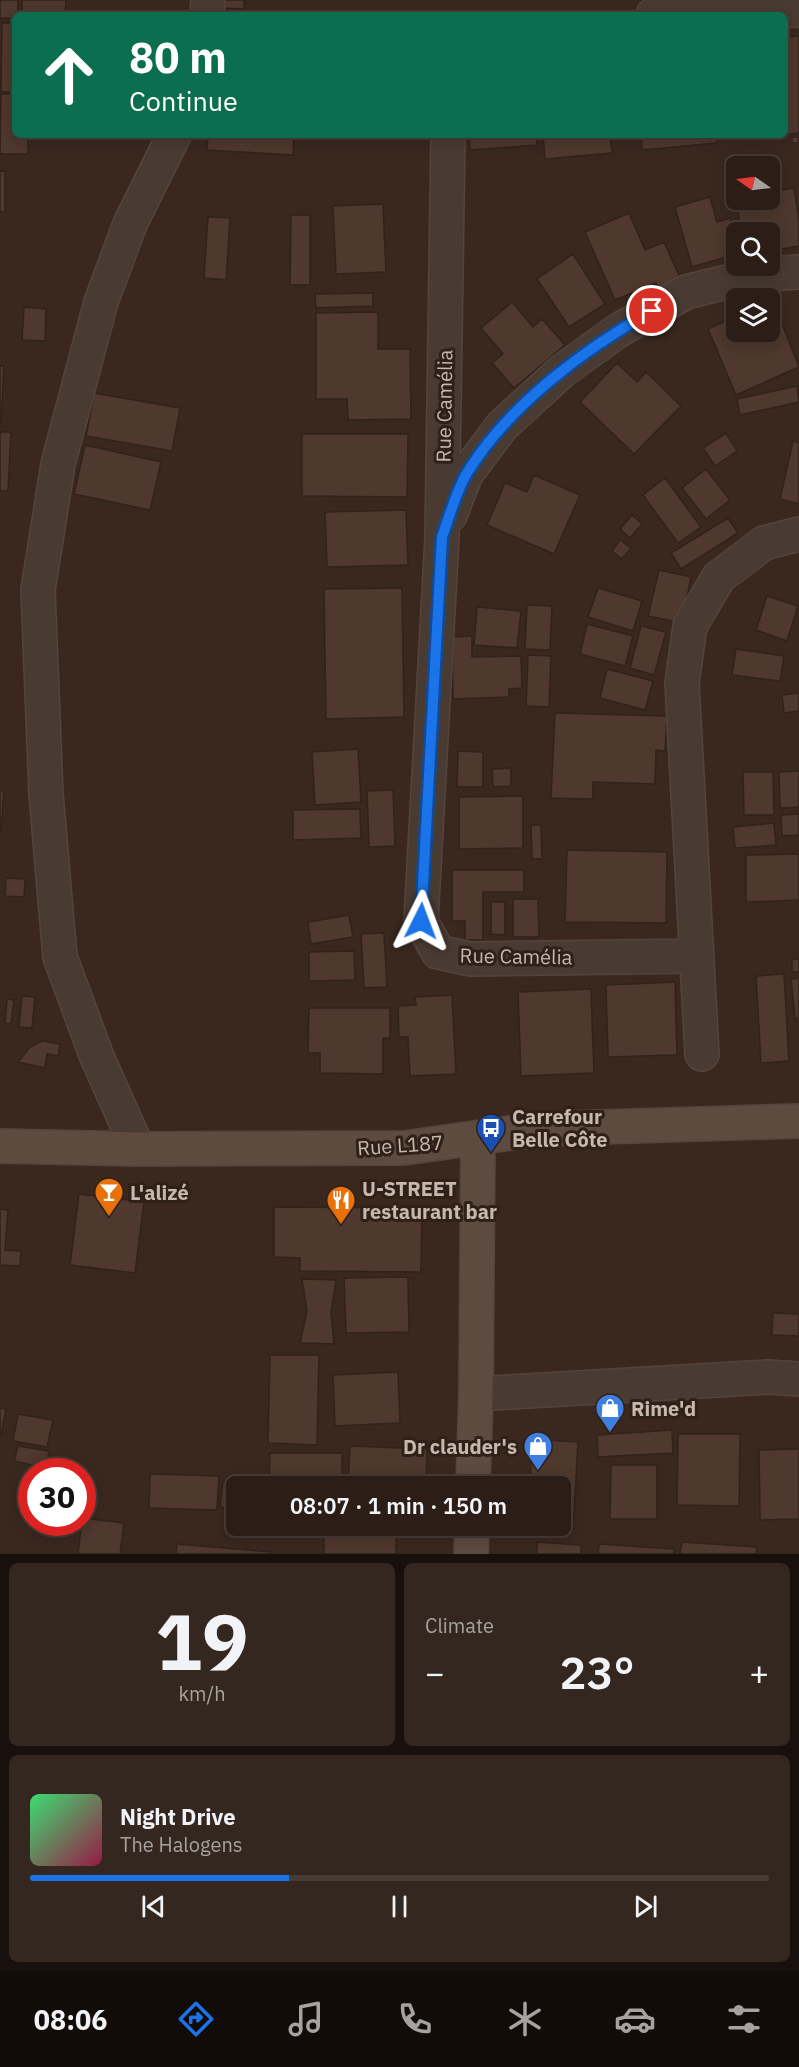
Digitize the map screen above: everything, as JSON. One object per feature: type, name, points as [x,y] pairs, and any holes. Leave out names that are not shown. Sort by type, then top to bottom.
[{"type":"street","points":[[741,12],[799,10]]},
{"type":"street","points":[[138,1149],[97,1057],[60,957],[46,795],[38,590],[58,464],[101,302],[130,224],[173,138]]},
{"type":"street","name":"Rue Camélia","points":[[448,138],[442,537],[421,921],[438,952],[470,959],[697,956]]},
{"type":"street","points":[[442,537],[466,474],[502,426],[562,371],[618,330],[686,292],[755,275],[799,272]]},
{"type":"street","points":[[702,1054],[682,682],[690,626],[719,577],[764,543],[799,534]]},
{"type":"street","name":"Rue L187","points":[[0,1146],[138,1149],[404,1148],[568,1128],[799,1121]]},
{"type":"street","points":[[473,1476],[477,1394],[478,1138]]},
{"type":"street","points":[[477,1394],[767,1377],[799,1379]]},
{"type":"street","points":[[471,1554],[472,1536]]},
{"type":"path","points":[[793,140],[799,140]]},
{"type":"building","points":[[0,0],[18,0],[18,12],[12,12],[12,18],[0,18]]},
{"type":"building","points":[[22,0],[66,0],[65,12],[22,12]]},
{"type":"building","points":[[220,0],[244,0],[244,9],[220,8]]},
{"type":"building","points":[[2,23],[12,23],[12,92],[1,92]]},
{"type":"building","points":[[799,36],[799,133],[788,134],[788,37]]},
{"type":"building","points":[[1,94],[12,94],[12,138],[28,138],[28,154],[0,154]]},
{"type":"building","points":[[208,138],[294,138],[293,155],[207,150]]},
{"type":"building","points":[[469,138],[536,138],[537,145],[470,150]]},
{"type":"building","points":[[543,138],[610,138],[612,153],[545,159]]},
{"type":"building","points":[[641,138],[716,138],[717,143],[642,150]]},
{"type":"building","points":[[0,171],[5,171],[5,212],[0,212]]},
{"type":"building","points":[[794,188],[799,220],[799,246],[780,249],[780,222],[740,222],[738,210],[780,210],[780,190]]},
{"type":"building","points":[[710,197],[717,222],[730,218],[731,222],[726,222],[726,257],[692,267],[675,207]]},
{"type":"building","points":[[383,204],[386,272],[336,274],[333,206]]},
{"type":"building","points":[[629,213],[645,250],[664,242],[682,282],[660,292],[656,283],[615,300],[585,232]]},
{"type":"building","points":[[291,215],[310,215],[310,285],[290,285]]},
{"type":"building","points":[[208,217],[230,218],[226,280],[204,278]]},
{"type":"building","points":[[573,254],[605,304],[569,327],[537,279]]},
{"type":"building","points":[[373,293],[373,306],[316,308],[315,294]]},
{"type":"building","points":[[512,302],[533,327],[542,319],[565,345],[514,388],[492,363],[503,354],[481,328]]},
{"type":"building","points":[[24,307],[46,309],[45,341],[22,340]]},
{"type":"building","points":[[378,312],[378,349],[410,349],[411,419],[348,420],[347,399],[316,399],[316,313]]},
{"type":"building","points":[[780,319],[799,367],[736,395],[708,329],[726,321],[726,342],[780,342]]},
{"type":"building","points":[[617,363],[637,382],[646,372],[681,406],[634,454],[580,402]]},
{"type":"building","points":[[0,366],[4,366],[1,425],[0,425]]},
{"type":"building","points":[[797,386],[799,402],[740,415],[737,399]]},
{"type":"building","points":[[94,393],[180,408],[172,451],[86,436]]},
{"type":"building","points":[[0,432],[11,432],[8,491],[0,491]]},
{"type":"building","points":[[726,433],[737,451],[715,466],[703,448]]},
{"type":"building","points":[[302,434],[408,434],[407,497],[302,496]]},
{"type":"building","points":[[793,441],[799,443],[799,504],[780,499]]},
{"type":"building","points":[[85,445],[161,462],[150,510],[74,494]]},
{"type":"building","points":[[706,469],[730,500],[706,519],[682,488]]},
{"type":"building","points":[[534,475],[580,495],[554,554],[487,525],[505,483],[527,492]]},
{"type":"building","points":[[665,478],[701,527],[678,543],[643,495]]},
{"type":"building","points":[[406,510],[408,565],[327,567],[325,512]]},
{"type":"building","points":[[632,515],[642,524],[630,538],[620,529]]},
{"type":"building","points":[[728,518],[738,533],[681,569],[671,553]]},
{"type":"building","points":[[620,540],[631,548],[622,559],[612,551]]},
{"type":"building","points":[[659,570],[691,577],[682,623],[648,616]]},
{"type":"building","points":[[402,588],[404,717],[326,719],[324,589]]},
{"type":"building","points":[[598,588],[642,601],[633,631],[588,617]]},
{"type":"building","points":[[767,596],[798,606],[787,641],[756,630]]},
{"type":"building","points":[[527,605],[552,606],[550,650],[525,649]]},
{"type":"building","points":[[477,607],[521,611],[517,648],[474,645]]},
{"type":"building","points":[[587,624],[633,636],[625,666],[580,654]]},
{"type":"building","points":[[641,626],[666,632],[654,675],[630,668]]},
{"type":"building","points":[[472,636],[472,657],[521,656],[522,688],[509,689],[509,697],[453,699],[452,637]]},
{"type":"building","points":[[736,649],[784,656],[780,681],[732,675]]},
{"type":"building","points":[[528,655],[551,656],[549,707],[526,706]]},
{"type":"building","points":[[607,669],[653,681],[645,710],[600,698]]},
{"type":"building","points":[[799,693],[799,711],[784,713],[782,695]]},
{"type":"building","points":[[555,713],[667,716],[665,751],[656,750],[655,784],[593,782],[593,799],[551,798]]},
{"type":"building","points":[[358,749],[361,802],[315,805],[312,752]]},
{"type":"building","points":[[458,751],[483,752],[483,787],[457,787]]},
{"type":"building","points":[[511,768],[511,786],[493,787],[492,769]]},
{"type":"building","points":[[799,771],[799,807],[780,808],[779,772]]},
{"type":"building","points":[[743,772],[773,772],[774,815],[744,815]]},
{"type":"building","points":[[0,790],[4,791],[1,832],[0,832]]},
{"type":"building","points":[[393,790],[395,846],[369,847],[367,791]]},
{"type":"building","points":[[523,796],[523,848],[459,849],[459,797]]},
{"type":"building","points":[[360,809],[361,838],[293,840],[293,810]]},
{"type":"building","points":[[799,814],[799,835],[782,836],[781,815]]},
{"type":"building","points":[[774,823],[776,845],[735,848],[733,827]]},
{"type":"building","points":[[531,825],[541,825],[542,859],[532,859]]},
{"type":"building","points":[[567,850],[667,852],[666,923],[565,922]]},
{"type":"building","points":[[799,854],[799,900],[746,902],[746,855]]},
{"type":"building","points":[[452,870],[524,870],[524,892],[483,892],[483,940],[465,940],[465,921],[452,921]]},
{"type":"building","points":[[6,878],[25,879],[24,897],[5,896]]},
{"type":"building","points":[[513,899],[538,899],[539,937],[513,937]]},
{"type":"building","points":[[491,902],[505,902],[505,935],[491,934]]},
{"type":"building","points":[[349,915],[353,937],[311,944],[308,922]]},
{"type":"building","points":[[384,933],[387,987],[364,988],[361,934]]},
{"type":"building","points":[[354,951],[355,980],[309,981],[309,952]]},
{"type":"building","points":[[792,959],[799,959],[799,972],[792,972]]},
{"type":"building","points":[[784,974],[789,1061],[761,1063],[756,976]]},
{"type":"building","points":[[799,978],[799,1018],[795,1018],[791,979]]},
{"type":"building","points":[[675,982],[677,1055],[608,1057],[606,985]]},
{"type":"building","points":[[591,989],[594,1073],[521,1076],[518,992]]},
{"type":"building","points":[[452,995],[456,1074],[410,1076],[408,1037],[399,1037],[398,1006],[416,1005],[415,997]]},
{"type":"building","points":[[22,996],[35,997],[32,1028],[19,1027]]},
{"type":"building","points":[[7,999],[14,1000],[11,1024],[5,1023]]},
{"type":"building","points":[[309,1008],[390,1008],[390,1038],[383,1038],[383,1074],[320,1073],[320,1053],[308,1053]]},
{"type":"building","points":[[42,1041],[60,1044],[58,1056],[47,1054],[45,1068],[18,1062],[30,1047]]},
{"type":"building","points":[[79,1194],[144,1202],[135,1273],[70,1265]]},
{"type":"building","points":[[274,1207],[422,1208],[421,1272],[300,1271],[300,1258],[274,1257]]},
{"type":"building","points":[[0,1209],[8,1210],[5,1250],[21,1251],[20,1266],[0,1265]]},
{"type":"building","points":[[408,1277],[409,1332],[346,1333],[344,1278]]},
{"type":"building","points":[[302,1279],[336,1280],[331,1313],[334,1344],[300,1343],[307,1311]]},
{"type":"building","points":[[773,1313],[799,1314],[799,1336],[772,1335]]},
{"type":"building","points":[[270,1355],[319,1355],[317,1445],[268,1443]]},
{"type":"building","points":[[398,1372],[400,1423],[335,1426],[333,1375]]},
{"type":"building","points":[[0,1408],[6,1409],[1,1436],[0,1436]]},
{"type":"building","points":[[18,1414],[53,1420],[47,1447],[13,1441]]},
{"type":"building","points":[[672,1430],[673,1453],[598,1457],[597,1435]]},
{"type":"building","points":[[678,1434],[740,1434],[739,1506],[677,1505]]},
{"type":"building","points":[[532,1439],[578,1442],[574,1515],[571,1515],[571,1476],[530,1476]]},
{"type":"building","points":[[18,1446],[49,1451],[48,1458],[18,1458],[18,1462],[14,1461]]},
{"type":"building","points":[[350,1446],[427,1449],[426,1476],[348,1476]]},
{"type":"building","points":[[799,1449],[799,1519],[760,1520],[759,1450]]},
{"type":"building","points":[[270,1453],[342,1453],[342,1476],[269,1476]]},
{"type":"building","points":[[611,1465],[657,1465],[657,1519],[610,1519]]},
{"type":"building","points":[[150,1474],[219,1476],[217,1510],[149,1508]]},
{"type":"building","points":[[223,1481],[226,1481],[226,1508],[220,1507]]},
{"type":"building","points":[[96,1520],[124,1523],[120,1554],[78,1554],[80,1536],[96,1536]]},
{"type":"building","points":[[324,1536],[396,1536],[396,1554],[324,1554]]},
{"type":"building","points":[[537,1542],[581,1545],[581,1554],[537,1554]]},
{"type":"building","points":[[682,1542],[757,1547],[756,1554],[680,1554]]},
{"type":"building","points":[[177,1544],[272,1552],[271,1554],[176,1554]]},
{"type":"building","points":[[599,1544],[674,1549],[674,1554],[598,1554]]},
{"type":"place","name":"Carrefour Belle Côte","points":[[491,1154]]},
{"type":"place","name":"L'alizé","points":[[109,1218]]},
{"type":"place","name":"U-STREET restaurant bar","points":[[341,1226]]},
{"type":"place","name":"Rime'd","points":[[610,1434]]},
{"type":"place","name":"Dr clauder's","points":[[538,1472]]},
{"type":"route","points":[[421,921],[442,537],[466,474],[502,426],[562,371],[618,330],[652,311]]}]
